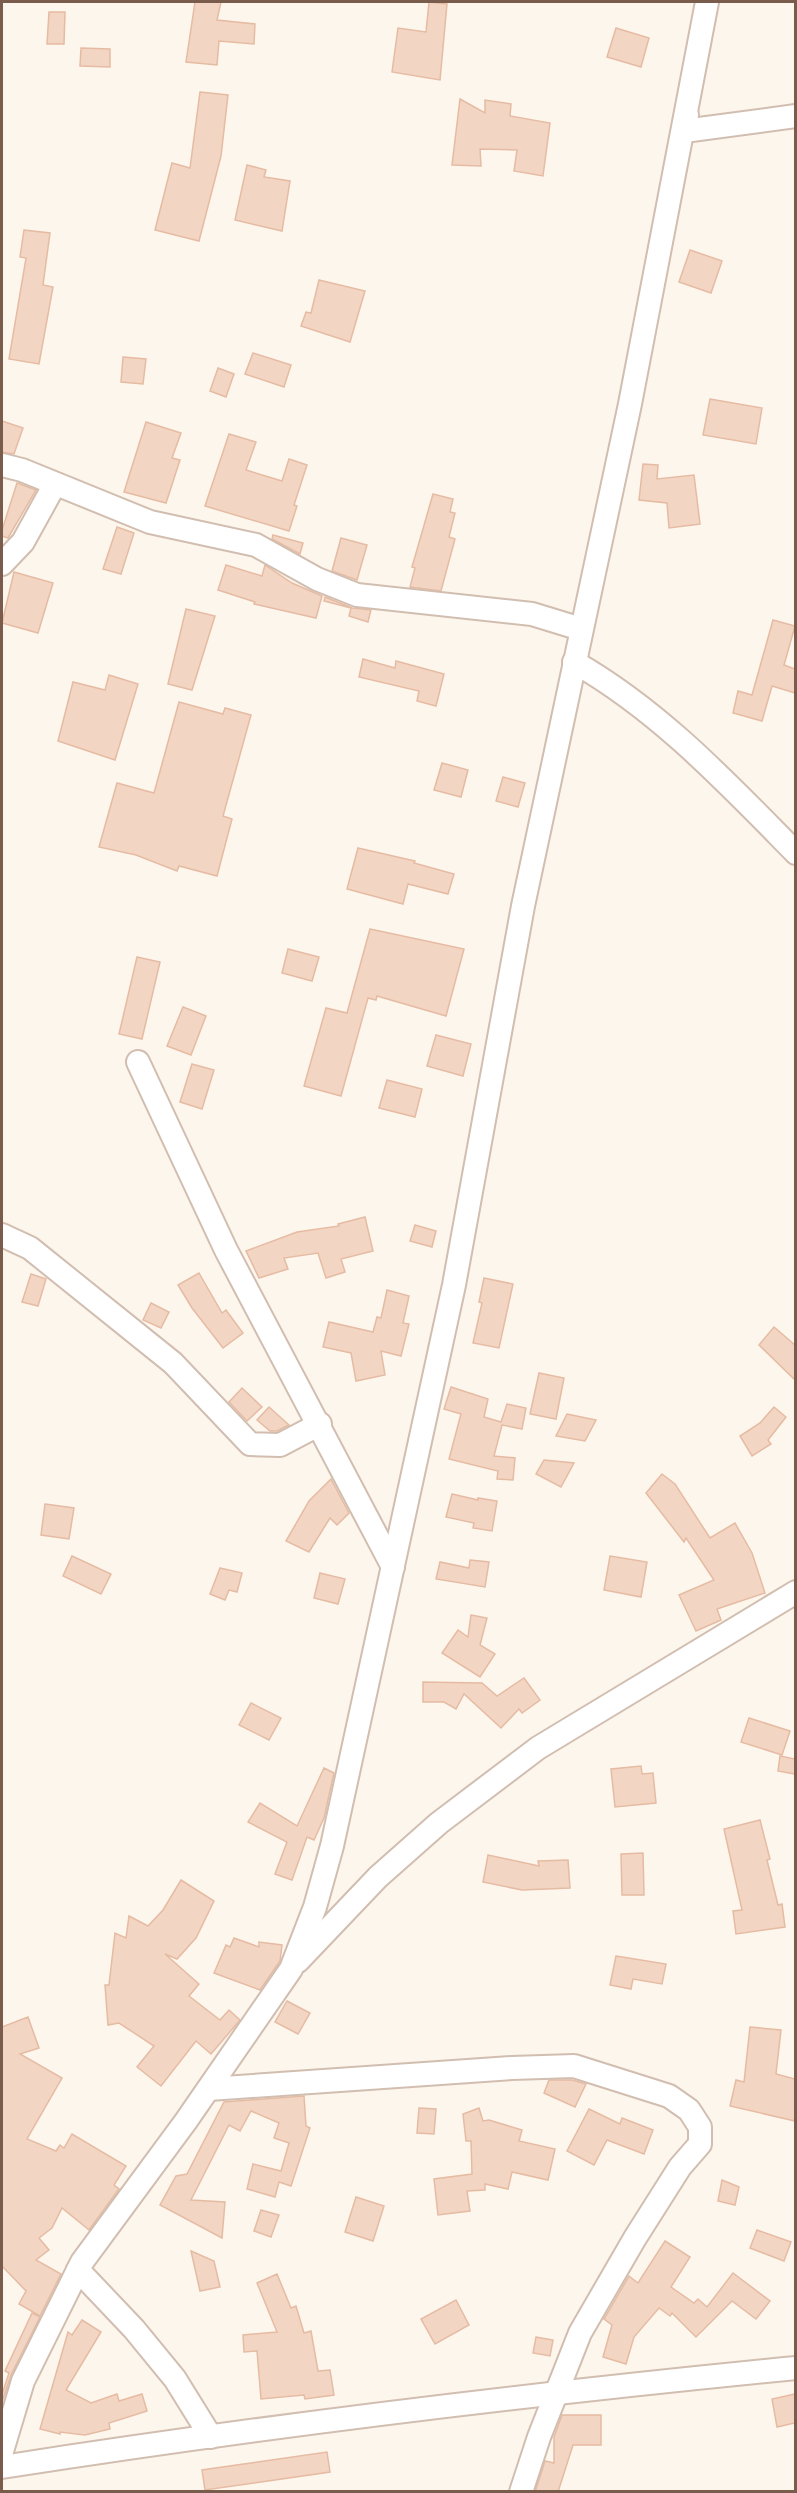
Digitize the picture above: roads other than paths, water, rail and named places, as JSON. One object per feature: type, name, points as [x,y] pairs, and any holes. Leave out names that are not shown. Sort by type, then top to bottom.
[{"type":"street","points":[[707,2],[684,131],[795,116]]},
{"type":"street","points":[[291,1969],[315,1907],[332,1846],[454,1285],[523,906],[632,393],[707,2]]},
{"type":"street","points":[[2,465],[22,470],[150,522],[256,544],[317,579],[357,595],[532,614],[581,629]]},
{"type":"street","points":[[2,564],[23,542],[55,484]]},
{"type":"street","points":[[574,662],[606,680],[690,746],[795,853]]},
{"type":"street","points":[[138,1062],[226,1250],[320,1424],[393,1567]]},
{"type":"street","points":[[2,1235],[30,1248],[173,1363],[250,1444],[280,1445],[320,1424]]},
{"type":"street","points":[[2,2451],[23,2381],[78,2270],[209,2089],[291,1969],[378,1877],[439,1823],[538,1748],[795,1592]]},
{"type":"street","points":[[209,2089],[512,2068],[574,2066],[669,2096],[689,2110],[700,2127],[700,2144],[667,2187],[580,2333],[521,2492]]},
{"type":"street","points":[[78,2270],[134,2329],[175,2379],[211,2436]]},
{"type":"street","points":[[2,2468],[211,2436],[556,2393],[795,2368]]}]
